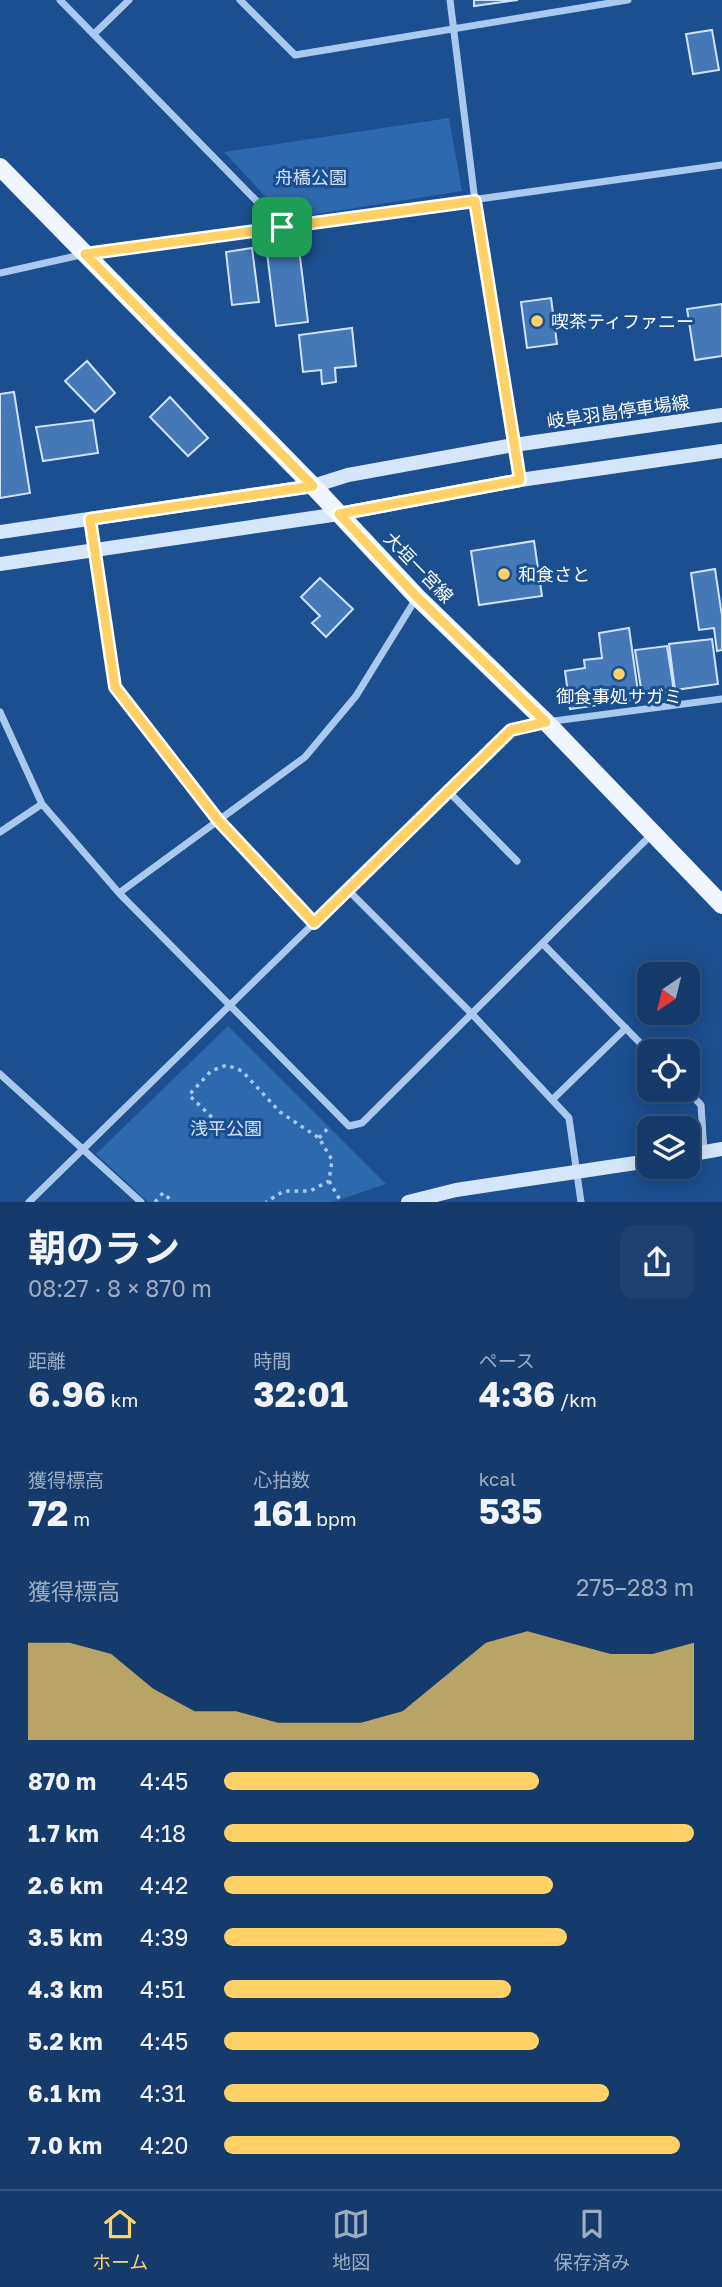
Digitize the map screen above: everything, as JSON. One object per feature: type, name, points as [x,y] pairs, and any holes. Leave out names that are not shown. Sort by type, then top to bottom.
[{"type":"main road","name":"大垣一宮線","points":[[0,167],[313,486],[417,597],[546,722],[722,905]]},
{"type":"street","points":[[60,0],[282,227]]},
{"type":"street","points":[[94,34],[129,0]]},
{"type":"street","points":[[240,0],[295,55],[628,0]]},
{"type":"street","points":[[450,0],[475,201],[520,480]]},
{"type":"street","points":[[0,273],[85,254],[722,165]]},
{"type":"street","name":"岐阜羽島停車場線","points":[[0,532],[313,486],[348,475],[513,445],[722,415]]},
{"type":"street","points":[[0,564],[339,514],[520,480],[722,451]]},
{"type":"street","points":[[90,519],[115,687],[218,820],[314,923]]},
{"type":"street","points":[[119,893],[305,757],[356,696],[417,597]]},
{"type":"street","points":[[29,1202],[511,730],[546,722],[722,699]]},
{"type":"street","points":[[0,712],[42,804],[119,893],[349,1126],[362,1123],[544,945],[653,833]]},
{"type":"street","points":[[449,792],[517,861]]},
{"type":"street","points":[[0,832],[42,804]]},
{"type":"street","points":[[348,890],[472,1014],[569,1118],[581,1202]]},
{"type":"street","points":[[544,945],[637,1040]]},
{"type":"street","points":[[552,1100],[625,1028]]},
{"type":"street","points":[[0,1074],[141,1202]]},
{"type":"street","points":[[698,1102],[701,1105],[704,1152]]},
{"type":"street","points":[[700,1153],[722,1149]]},
{"type":"street","points":[[408,1202],[456,1190],[637,1163]]},
{"type":"path","points":[[224,1129],[189,1095],[211,1072],[227,1065],[242,1071],[280,1112],[319,1138],[332,1160],[329,1181],[340,1200]]},
{"type":"path","points":[[319,1138],[329,1127]]},
{"type":"path","points":[[265,1202],[284,1191],[310,1191],[329,1181]]},
{"type":"path","points":[[155,1202],[163,1193],[173,1202]]},
{"type":"green space","name":"舟橋公園","points":[[449,118],[462,191],[286,219],[224,152]]},
{"type":"green space","name":"浅平公園","points":[[228,1026],[386,1184],[333,1202],[148,1202],[96,1154]]},
{"type":"building","points":[[474,0],[518,0],[474,6]]},
{"type":"building","points":[[712,30],[719,70],[693,74],[686,34]]},
{"type":"building","points":[[252,248],[259,302],[232,305],[226,252]]},
{"type":"building","points":[[299,249],[308,322],[276,326],[267,253]]},
{"type":"building","points":[[551,298],[557,344],[527,348],[521,302]]},
{"type":"building","points":[[722,304],[722,356],[695,360],[687,309]]},
{"type":"building","points":[[352,328],[356,366],[335,368],[336,382],[322,384],[321,370],[303,372],[299,335]]},
{"type":"building","points":[[87,361],[115,393],[95,412],[65,381]]},
{"type":"building","points":[[14,392],[30,493],[0,498],[0,394]]},
{"type":"building","points":[[170,397],[208,438],[188,456],[150,417]]},
{"type":"building","points":[[93,420],[98,453],[43,461],[36,427]]},
{"type":"building","points":[[534,541],[542,596],[479,605],[471,551]]},
{"type":"building","points":[[715,569],[722,616],[722,650],[717,651],[714,628],[699,630],[691,573]]},
{"type":"building","points":[[320,578],[353,609],[326,637],[312,623],[320,616],[301,597]]},
{"type":"building","points":[[629,628],[639,699],[570,709],[565,671],[585,668],[584,660],[602,658],[599,633]]},
{"type":"building","points":[[712,639],[718,684],[675,690],[669,644]]},
{"type":"building","points":[[667,646],[674,691],[642,695],[635,650]]},
{"type":"place","name":"喫茶ティファニー","points":[[537,321]]},
{"type":"place","name":"和食さと","points":[[504,574]]},
{"type":"place","name":"御食事処サガミ","points":[[619,674]]},
{"type":"route","points":[[475,201],[520,480],[339,514],[417,597],[546,722],[511,730],[314,923],[218,820],[115,687],[90,519],[313,486],[85,254],[282,227],[475,201]]}]
